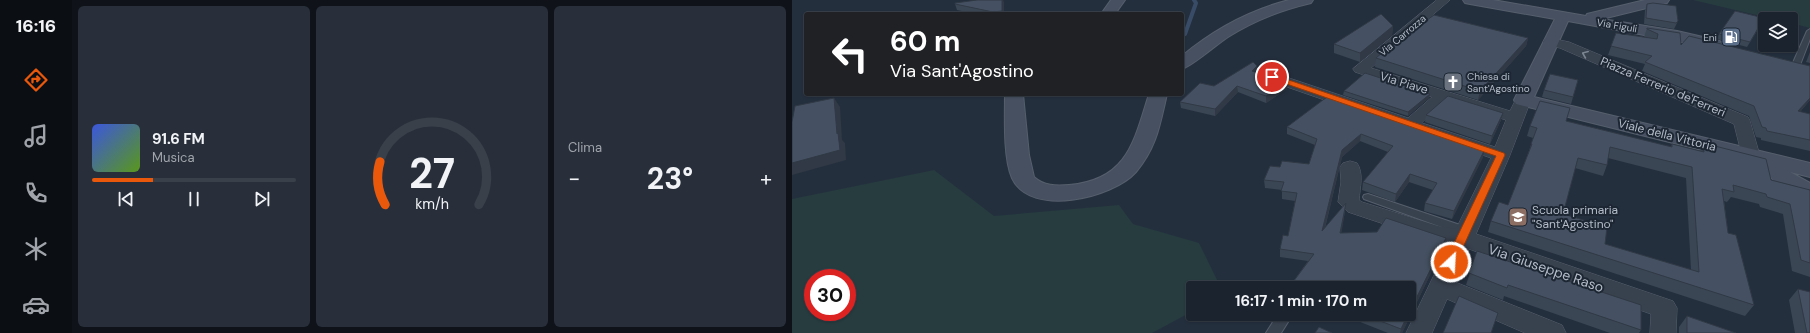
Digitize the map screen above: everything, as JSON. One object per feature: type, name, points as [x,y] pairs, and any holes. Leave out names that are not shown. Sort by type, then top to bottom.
[{"type":"street","points":[[1109,12],[1118,0]]},
{"type":"street","points":[[1184,62],[1195,52],[1237,26],[1270,10],[1306,0]]},
{"type":"street","name":"Via Carrozza","points":[[1360,69],[1444,0]]},
{"type":"street","name":"Via Figuli","points":[[1470,0],[1678,36],[1730,48]]},
{"type":"street","points":[[1494,0],[1508,6]]},
{"type":"street","points":[[1419,333],[1501,155],[1550,42],[1564,16],[1631,0]]},
{"type":"street","points":[[1583,19],[1662,0]]},
{"type":"street","name":"Piazza Ferrerio de'Ferreri","points":[[1550,42],[1564,45],[1742,121],[1751,156]]},
{"type":"street","name":"Via Piave","points":[[1360,69],[1443,95],[1520,109]]},
{"type":"street","points":[[1272,77],[1501,155]]},
{"type":"street","points":[[1411,124],[1443,95]]},
{"type":"street","points":[[1014,96],[1019,169],[1025,183],[1040,191],[1066,194],[1096,188],[1123,172],[1142,148],[1157,96]]},
{"type":"street","name":"Viale della Vittoria","points":[[1520,109],[1751,156],[1810,170]]},
{"type":"street","points":[[1776,162],[1779,174],[1782,177],[1810,192]]},
{"type":"street","name":"Via Giuseppe Raso","points":[[1350,167],[1351,182],[1348,202],[1355,206],[1438,234],[1464,235],[1664,308],[1663,333]]},
{"type":"street","points":[[1440,286],[1528,328],[1553,333]]},
{"type":"lane","points":[[1795,65],[1810,31]]},
{"type":"lane","points":[[1368,197],[1464,235]]},
{"type":"lane","points":[[1273,333],[1281,321]]},
{"type":"green space","points":[[1693,0],[1810,0],[1810,28],[1798,25],[1798,12],[1758,12],[1758,15]]},
{"type":"green space","points":[[934,170],[994,216],[1119,205],[1133,224],[1199,243],[1218,281],[1186,281],[1186,315],[1152,333],[792,333],[792,199]]},
{"type":"building","points":[[977,0],[1002,0],[1002,11],[993,12],[955,4]]},
{"type":"building","points":[[1653,3],[1676,6],[1678,21],[1676,23],[1646,18],[1647,4]]},
{"type":"building","points":[[1735,11],[1758,17],[1758,28],[1750,42],[1719,34]]},
{"type":"building","points":[[1381,14],[1393,26],[1360,53],[1334,44]]},
{"type":"building","points":[[1434,15],[1528,38],[1480,91],[1376,58],[1402,36],[1403,37]]},
{"type":"building","points":[[1647,28],[1680,33],[1681,45],[1689,36],[1810,66],[1810,98],[1798,111],[1810,114],[1810,140],[1767,131],[1766,128],[1762,127],[1754,106],[1645,62],[1652,56],[1611,46],[1616,33],[1657,39],[1658,34]]},
{"type":"building","points":[[1253,62],[1257,66],[1252,71],[1286,82],[1266,96],[1237,86],[1215,109],[1180,102],[1200,83],[1214,86]]},
{"type":"building","points":[[1365,73],[1430,94],[1408,112],[1344,91]]},
{"type":"building","points":[[1550,74],[1578,80],[1573,97],[1544,90]]},
{"type":"building","points":[[1448,96],[1503,113],[1492,136],[1426,115]]},
{"type":"building","points":[[1327,97],[1485,149],[1454,211],[1425,203],[1437,183],[1410,174],[1396,194],[1363,182],[1393,146],[1361,134],[1342,150],[1322,231],[1346,203],[1340,233],[1377,232],[1386,218],[1446,238],[1416,299],[1416,281],[1294,281],[1314,254],[1280,249],[1283,235],[1288,236],[1297,193],[1281,191],[1284,182],[1264,180],[1270,166],[1280,167],[1282,161],[1309,164],[1317,139],[1287,127]]},
{"type":"building","points":[[834,98],[840,150],[792,163],[792,122],[795,106]]},
{"type":"building","points":[[1540,101],[1570,108],[1566,121],[1672,147],[1672,144],[1704,152],[1703,143],[1766,159],[1771,180],[1810,190],[1810,263],[1801,260],[1790,204],[1767,197],[1766,194],[1733,185],[1734,192],[1722,189],[1728,233],[1736,235],[1754,305],[1491,221],[1499,202],[1508,205],[1537,128],[1530,126]],"holes":[[[1610,147],[1692,167],[1699,272],[1605,244],[1607,227],[1563,214],[1578,158],[1607,165]]]},
{"type":"building","points":[[1477,251],[1641,305],[1641,330],[1508,285],[1507,288],[1469,273]]},
{"type":"building","points":[[1798,289],[1810,292],[1810,333],[1807,333]]},
{"type":"building","points":[[1459,296],[1498,313],[1491,333],[1443,333]]},
{"type":"building","points":[[1687,316],[1736,333],[1687,333]]},
{"type":"building","points":[[1380,321],[1405,321],[1401,329]]},
{"type":"building","points":[[1319,327],[1332,333],[1315,333]]},
{"type":"waterway","points":[[1184,34],[1196,3],[1194,0]]},
{"type":"place","name":"Eni","points":[[1731,37]]},
{"type":"place","name":"Chiesa di Sant'Agostino","points":[[1453,82]]},
{"type":"place","name":"Scuola primaria \"Sant'Agostino\"","points":[[1518,217]]},
{"type":"route","points":[[1272,77],[1501,155],[1451,262]]}]
